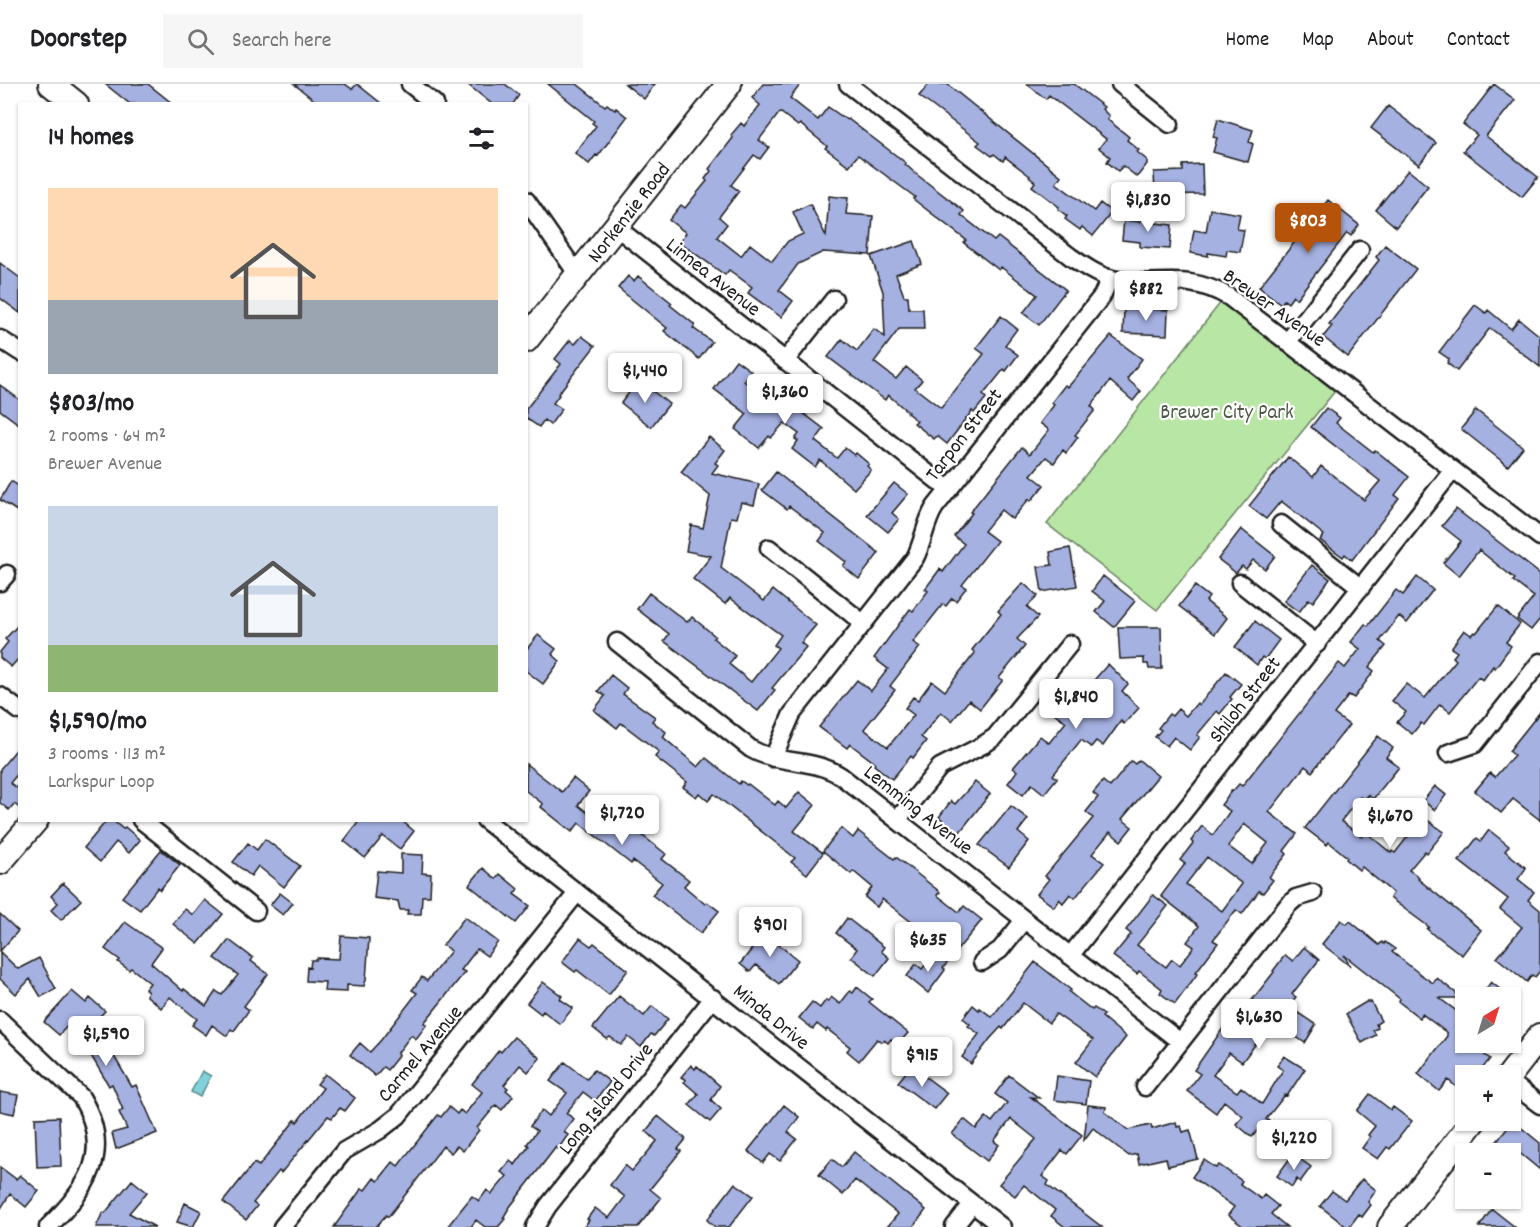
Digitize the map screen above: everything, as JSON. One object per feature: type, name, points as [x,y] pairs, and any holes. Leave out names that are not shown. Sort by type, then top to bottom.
[{"type":"street","points":[[51,84],[74,102]]},
{"type":"street","points":[[411,84],[433,102]]},
{"type":"street","name":"Norkenzie Road","points":[[528,338],[729,84]]},
{"type":"street","name":"Brewer Avenue","points":[[848,84],[1076,261],[1094,272],[1110,279],[1135,282],[1175,281],[1203,285],[1229,297],[1540,537]]},
{"type":"street","points":[[1120,84],[1170,124]]},
{"type":"street","points":[[528,203],[578,275]]},
{"type":"street","name":"Linnea Avenue","points":[[616,227],[948,489]]},
{"type":"street","points":[[1288,341],[1360,250]]},
{"type":"street","name":"Tarpon Street","points":[[773,758],[792,714],[915,558],[923,541],[930,514],[1102,296],[1110,279]]},
{"type":"street","points":[[785,361],[834,298]]},
{"type":"street","points":[[0,339],[18,351]]},
{"type":"street","name":"Shiloh Street","points":[[1070,956],[1454,470]]},
{"type":"street","points":[[1281,524],[1361,588]]},
{"type":"street","points":[[768,548],[863,623]]},
{"type":"street","points":[[1240,583],[1317,644]]},
{"type":"street","name":"Lemming Avenue","points":[[617,642],[751,749],[773,758],[817,765],[833,771],[1179,1041]]},
{"type":"street","points":[[897,820],[940,767],[983,745],[995,736],[1070,644]]},
{"type":"street","points":[[1448,753],[1475,744],[1540,662]]},
{"type":"street","points":[[0,696],[18,710]]},
{"type":"street","points":[[0,862],[34,822]]},
{"type":"street","points":[[144,822],[256,911]]},
{"type":"street","name":"Minda Drive","points":[[488,822],[1002,1227]]},
{"type":"street","name":"Carmel Avenue","points":[[282,1227],[344,1151],[380,1130],[398,1116],[577,893]]},
{"type":"street","points":[[1144,1087],[1288,905],[1296,898],[1313,893]]},
{"type":"street","points":[[982,962],[1000,950],[1024,920]]},
{"type":"street","name":"Long Island Drive","points":[[535,1227],[548,1206],[713,998]]},
{"type":"street","points":[[0,1020],[81,1097],[88,1108],[96,1133],[94,1159],[86,1183],[48,1227]]},
{"type":"street","points":[[1518,1065],[1540,1036]]},
{"type":"street","points":[[1521,1090],[1540,1105]]},
{"type":"street","points":[[1390,1227],[1465,1131]]},
{"type":"street","points":[[954,1227],[972,1204]]},
{"type":"green space","name":"Brewer City Park","points":[[1221,302],[1335,391],[1157,610],[1047,524]]},
{"type":"water","points":[[202,1071],[211,1076],[200,1097],[191,1092]]},
{"type":"building","points":[[105,84],[148,84],[170,102],[128,102]]},
{"type":"building","points":[[294,84],[345,84],[352,89],[357,84],[380,102],[316,102]]},
{"type":"building","points":[[467,84],[505,84],[519,95],[514,102],[490,102]]},
{"type":"building","points":[[548,84],[577,84],[605,106],[607,104],[615,110],[616,108],[627,117],[598,156],[596,155],[589,164],[575,153],[596,126],[592,123],[594,121]]},
{"type":"building","points":[[625,84],[655,84],[644,99]]},
{"type":"building","points":[[763,84],[801,84],[790,98],[818,120],[828,107],[848,119],[964,211],[961,215],[994,241],[998,237],[1066,290],[1039,325],[1023,313],[1037,295],[1001,267],[999,270],[964,243],[966,240],[913,199],[915,197],[858,155],[849,166],[825,148],[827,146],[800,124],[798,126],[780,112],[759,140],[769,147],[760,159],[754,155],[731,185],[739,191],[719,217],[727,224],[717,237],[741,256],[750,244],[772,261],[788,241],[803,234],[793,212],[810,204],[826,236],[829,196],[848,198],[846,214],[873,216],[870,255],[823,252],[798,264],[779,290],[793,301],[781,317],[748,293],[752,287],[729,270],[725,275],[679,242],[686,233],[669,220],[681,205],[685,208],[707,181],[705,179],[711,171],[709,169],[733,138],[731,135],[741,123],[744,126],[760,105],[752,98]]},
{"type":"building","points":[[929,84],[947,84],[1061,176],[1056,183],[1094,211],[1100,203],[1112,212],[1093,236],[1082,227],[1080,230],[1065,219],[1067,216],[1058,209],[1059,207],[1032,186],[1035,182],[1030,176],[1005,157],[1003,161],[994,154],[992,156],[977,145],[980,142],[919,96]]},
{"type":"building","points":[[1027,84],[1074,84],[1104,107],[1102,109],[1109,116],[1107,119],[1129,137],[1127,140],[1139,150],[1137,152],[1147,160],[1147,164],[1137,177],[1123,166],[1118,171],[1107,162],[1110,157],[1099,148],[1106,139],[1049,95],[1046,99]]},
{"type":"building","points":[[1494,84],[1515,100],[1486,136],[1538,177],[1522,197],[1463,151],[1477,135],[1463,124]]},
{"type":"building","points":[[1388,106],[1436,143],[1419,165],[1371,128]]},
{"type":"building","points":[[1218,119],[1253,130],[1249,142],[1253,144],[1248,162],[1213,152],[1217,138],[1213,137]]},
{"type":"building","points":[[1202,164],[1203,194],[1155,195],[1154,172],[1183,171],[1183,165]]},
{"type":"building","points":[[1408,170],[1428,186],[1396,227],[1376,210]]},
{"type":"building","points":[[1328,200],[1359,225],[1351,236],[1347,233],[1296,299],[1293,296],[1288,303],[1284,300],[1281,304],[1259,287]]},
{"type":"building","points":[[1210,209],[1240,214],[1237,229],[1244,230],[1240,252],[1227,250],[1226,256],[1190,253],[1194,230],[1206,232]]},
{"type":"building","points":[[1141,215],[1157,216],[1156,223],[1172,225],[1170,249],[1140,247],[1140,242],[1122,240],[1124,220],[1140,222]]},
{"type":"building","points":[[914,241],[922,264],[896,274],[904,296],[908,296],[909,309],[923,309],[924,329],[899,329],[874,362],[896,379],[906,367],[922,380],[915,388],[941,408],[984,354],[976,348],[1001,316],[1017,329],[1005,345],[1018,355],[983,395],[986,398],[974,413],[972,411],[947,444],[937,436],[934,439],[914,423],[917,421],[888,395],[885,400],[828,357],[842,339],[857,351],[874,329],[885,337],[883,292],[871,256]]},
{"type":"building","points":[[1385,245],[1416,269],[1348,357],[1323,337],[1332,326],[1329,324],[1379,260],[1376,257]]},
{"type":"building","points":[[0,263],[18,276],[18,312],[0,298]]},
{"type":"building","points":[[628,276],[634,281],[638,276],[672,303],[670,305],[695,325],[693,328],[712,342],[699,359],[664,331],[667,328],[618,288]]},
{"type":"building","points":[[1475,305],[1486,313],[1488,310],[1511,329],[1519,319],[1540,336],[1540,367],[1490,328],[1457,371],[1447,363],[1449,359],[1439,352]]},
{"type":"building","points":[[1124,308],[1168,310],[1167,335],[1123,333]]},
{"type":"building","points":[[582,336],[595,346],[553,403],[562,409],[550,425],[544,420],[539,427],[528,419],[528,406],[561,364],[555,359],[570,340],[575,344]]},
{"type":"building","points":[[1111,336],[1142,359],[1127,379],[1141,391],[1133,401],[1110,381],[1091,406],[1095,410],[1075,435],[1078,437],[1066,453],[1063,450],[1054,463],[1046,457],[1031,475],[1044,485],[1031,501],[1029,499],[1012,519],[1001,510],[984,531],[997,541],[962,585],[966,588],[956,601],[952,598],[946,606],[943,604],[913,642],[920,647],[890,686],[895,690],[864,729],[888,747],[914,715],[905,708],[913,697],[918,700],[932,681],[945,691],[975,653],[972,650],[1001,614],[998,611],[1023,583],[1038,596],[1027,607],[1038,617],[1017,639],[1025,646],[999,678],[1003,680],[980,709],[969,700],[952,721],[941,712],[921,737],[926,741],[892,779],[850,744],[847,748],[819,727],[857,680],[871,691],[888,669],[874,658],[910,609],[913,611],[928,591],[925,589],[940,569],[943,572],[964,544],[954,536],[972,513],[970,512],[1022,447],[1030,454],[1049,430],[1040,423],[1054,405],[1051,403],[1065,385],[1068,387]]},
{"type":"building","points":[[736,360],[751,371],[744,381],[762,395],[769,387],[824,429],[815,441],[837,458],[845,448],[854,455],[856,453],[869,464],[867,466],[871,470],[854,489],[820,460],[815,467],[792,449],[798,441],[795,439],[799,434],[784,423],[759,448],[735,429],[747,414],[714,389]]},
{"type":"building","points":[[639,380],[669,404],[651,427],[621,403]]},
{"type":"building","points":[[0,385],[18,398],[18,424],[0,410]]},
{"type":"building","points":[[1326,408],[1340,418],[1336,423],[1409,477],[1395,495],[1399,498],[1352,560],[1345,554],[1343,557],[1320,540],[1324,535],[1281,501],[1266,519],[1249,506],[1288,457],[1313,477],[1321,466],[1364,500],[1380,481],[1311,427]]},
{"type":"building","points":[[1476,410],[1523,447],[1508,466],[1461,429]]},
{"type":"building","points":[[709,437],[725,450],[715,463],[718,465],[712,473],[759,484],[754,505],[741,502],[737,518],[731,517],[721,568],[764,601],[773,590],[816,625],[801,643],[806,647],[772,688],[775,690],[758,711],[664,641],[669,634],[637,609],[649,593],[687,622],[692,617],[735,656],[729,664],[751,682],[778,648],[774,645],[781,635],[730,598],[725,604],[693,579],[711,556],[686,551],[691,525],[703,528],[710,496],[681,472]]},
{"type":"building","points":[[776,472],[879,553],[859,579],[843,566],[846,562],[819,541],[825,533],[789,506],[787,509],[762,490]]},
{"type":"building","points":[[11,481],[18,486],[18,512],[0,500]]},
{"type":"building","points":[[894,483],[908,494],[892,513],[899,519],[888,532],[867,515]]},
{"type":"building","points":[[1456,509],[1540,574],[1540,619],[1531,630],[1517,619],[1534,597],[1479,550],[1459,576],[1443,563],[1461,541],[1442,526]]},
{"type":"building","points":[[1241,529],[1275,556],[1265,569],[1253,560],[1246,569],[1242,566],[1236,573],[1218,559]]},
{"type":"building","points":[[1070,548],[1077,586],[1042,592],[1038,567],[1052,565],[1050,552]]},
{"type":"building","points":[[1312,565],[1330,579],[1313,602],[1309,599],[1299,612],[1284,601]]},
{"type":"building","points":[[1103,576],[1135,601],[1114,627],[1096,612],[1105,601],[1092,591]]},
{"type":"building","points":[[1417,577],[1433,590],[1407,623],[1399,616],[1380,641],[1386,646],[1369,667],[1374,671],[1354,698],[1349,695],[1334,714],[1349,725],[1312,772],[1305,766],[1269,812],[1297,834],[1284,851],[1287,854],[1269,877],[1273,880],[1263,893],[1259,891],[1242,914],[1236,910],[1213,940],[1218,943],[1175,1004],[1160,993],[1162,989],[1139,971],[1137,974],[1113,956],[1131,934],[1126,930],[1153,895],[1168,906],[1137,945],[1166,967],[1172,959],[1180,965],[1194,947],[1187,942],[1199,926],[1161,896],[1185,864],[1180,860],[1193,843],[1191,841],[1202,826],[1213,835],[1230,811],[1221,805],[1232,790],[1239,784],[1242,786],[1339,663],[1345,668],[1360,649],[1351,642],[1365,624],[1368,626],[1396,590],[1403,595]],"holes":[[[1244,824],[1268,843],[1252,864],[1228,846]],[[1207,857],[1242,884],[1222,911],[1186,884]]]},
{"type":"building","points":[[1195,586],[1209,597],[1206,601],[1227,618],[1215,634],[1179,606]]},
{"type":"building","points":[[1498,606],[1520,624],[1506,642],[1511,646],[1483,680],[1478,677],[1450,712],[1440,704],[1424,725],[1421,723],[1412,734],[1397,722],[1406,712],[1392,701],[1406,684],[1425,698],[1456,660],[1453,657],[1457,652],[1451,648],[1464,630],[1471,635],[1476,633]]},
{"type":"building","points":[[1255,621],[1279,640],[1265,659],[1262,657],[1257,665],[1235,647]]},
{"type":"building","points":[[18,625],[18,659],[11,667],[0,658],[0,652],[8,642],[5,639]]},
{"type":"building","points":[[1118,627],[1161,627],[1162,669],[1149,669],[1148,664],[1144,664],[1144,658],[1120,659]]},
{"type":"building","points":[[538,635],[556,649],[552,654],[560,661],[543,684],[528,673],[528,648]]},
{"type":"building","points":[[1108,664],[1128,684],[1122,691],[1139,708],[1124,724],[1121,721],[1103,746],[1096,741],[1091,747],[1081,740],[1053,775],[1057,778],[1044,794],[1032,784],[1023,795],[1008,783],[1017,771],[1013,768],[1040,736],[1049,743],[1066,722],[1054,713],[1067,695],[1075,702]]},
{"type":"building","points":[[1226,672],[1241,684],[1220,714],[1217,711],[1197,735],[1200,737],[1190,750],[1174,737],[1167,746],[1155,737],[1161,730],[1158,728],[1169,714],[1172,716],[1178,709],[1186,716],[1197,703],[1199,705]]},
{"type":"building","points":[[611,675],[627,688],[623,694],[655,717],[652,721],[666,732],[663,737],[698,767],[706,758],[739,784],[741,781],[748,784],[775,805],[778,801],[786,808],[799,792],[815,805],[794,831],[823,853],[807,874],[791,862],[795,858],[714,794],[708,801],[699,793],[696,797],[683,787],[687,782],[655,757],[659,752],[621,723],[617,728],[594,710],[605,696],[598,691]]},
{"type":"building","points":[[1540,712],[1540,820],[1513,799],[1501,813],[1475,791],[1490,773],[1495,777],[1514,755],[1509,751]]},
{"type":"building","points":[[1378,736],[1393,748],[1386,757],[1399,767],[1373,799],[1368,795],[1364,800],[1360,797],[1341,821],[1362,837],[1366,832],[1391,853],[1392,851],[1395,853],[1423,817],[1444,832],[1409,870],[1481,930],[1462,955],[1436,937],[1427,929],[1429,927],[1390,898],[1393,893],[1362,867],[1359,870],[1329,842],[1327,845],[1305,828]]},
{"type":"building","points":[[18,747],[18,773],[10,783],[18,789],[18,807],[14,804],[9,810],[0,803],[0,769]]},
{"type":"building","points":[[1139,760],[1158,776],[1122,819],[1132,827],[1121,841],[1110,832],[1092,854],[1104,863],[1075,898],[1070,894],[1063,903],[1059,899],[1054,907],[1037,894],[1049,879],[1045,876],[1093,818],[1086,812],[1098,797],[1093,793],[1103,781],[1110,787],[1131,761],[1135,764]]},
{"type":"building","points":[[528,766],[562,792],[573,778],[589,791],[578,805],[597,820],[599,816],[602,818],[611,807],[630,821],[628,824],[666,854],[662,859],[689,880],[684,886],[705,904],[707,902],[719,911],[701,933],[652,895],[662,883],[633,861],[631,864],[579,823],[572,832],[541,807],[543,804],[528,793]]},
{"type":"building","points":[[975,782],[990,794],[959,833],[939,817],[951,801],[955,804]]},
{"type":"building","points":[[1435,786],[1446,795],[1435,810],[1423,801]]},
{"type":"building","points":[[1011,806],[1028,819],[1018,832],[1029,841],[1009,867],[979,845]]},
{"type":"building","points":[[105,822],[114,822],[123,829],[125,827],[140,840],[129,853],[116,842],[100,862],[84,848]]},
{"type":"building","points":[[358,822],[403,822],[414,831],[400,849],[383,836],[365,858],[344,841]]},
{"type":"building","points":[[841,828],[853,838],[858,831],[894,859],[896,857],[940,892],[937,895],[959,912],[964,906],[982,920],[953,955],[949,934],[936,924],[928,935],[882,899],[877,907],[865,897],[872,887],[853,871],[851,874],[823,851]]},
{"type":"building","points":[[1489,830],[1509,846],[1505,851],[1526,868],[1518,879],[1534,892],[1528,900],[1540,910],[1540,971],[1535,977],[1532,975],[1527,982],[1497,958],[1522,927],[1500,909],[1508,899],[1459,861],[1477,838],[1481,841]]},
{"type":"building","points":[[265,839],[300,866],[284,887],[258,866],[251,876],[233,862],[248,843],[257,850]]},
{"type":"building","points":[[161,850],[180,865],[160,890],[158,887],[140,910],[122,897]]},
{"type":"building","points":[[401,854],[423,855],[422,873],[431,874],[430,896],[422,896],[421,914],[407,914],[408,910],[400,910],[398,901],[374,898],[377,871],[401,873]]},
{"type":"building","points":[[483,868],[496,879],[500,874],[518,889],[514,894],[530,906],[516,923],[469,885]]},
{"type":"building","points":[[63,883],[81,900],[61,920],[51,910],[58,903],[51,896]]},
{"type":"building","points":[[280,893],[293,903],[283,915],[270,905]]},
{"type":"building","points":[[205,900],[223,914],[198,944],[173,924],[185,909],[193,915]]},
{"type":"building","points":[[0,914],[18,931],[0,951]]},
{"type":"building","points":[[465,917],[498,942],[487,956],[477,949],[461,970],[465,972],[424,1023],[427,1024],[416,1039],[411,1035],[387,1070],[383,1067],[375,1076],[350,1055],[360,1043],[370,1052],[381,1040],[417,993],[412,990],[422,977],[427,981],[451,951],[443,945]]},
{"type":"building","points":[[847,918],[884,947],[881,951],[889,958],[875,976],[851,957],[857,949],[836,933]]},
{"type":"building","points":[[1341,920],[1347,924],[1350,921],[1379,945],[1385,942],[1395,949],[1392,952],[1420,974],[1433,983],[1437,978],[1455,992],[1455,998],[1439,998],[1455,1010],[1455,1053],[1482,1053],[1490,1059],[1485,1065],[1455,1065],[1455,1086],[1448,1080],[1439,1091],[1418,1074],[1447,1033],[1422,1014],[1420,1018],[1399,1002],[1400,999],[1344,955],[1350,966],[1322,944]]},
{"type":"building","points":[[125,922],[162,948],[151,963],[183,991],[184,989],[206,1006],[216,991],[222,995],[238,975],[215,958],[229,940],[253,958],[251,961],[268,974],[244,1006],[249,1010],[234,1031],[231,1029],[227,1036],[212,1025],[206,1035],[192,1025],[197,1019],[170,997],[161,1008],[146,995],[148,992],[145,989],[150,983],[131,968],[129,970],[118,962],[120,960],[105,949]]},
{"type":"building","points":[[767,930],[781,940],[778,944],[798,960],[779,984],[756,965],[750,972],[740,964]]},
{"type":"building","points":[[341,936],[369,938],[366,980],[364,986],[347,985],[347,992],[324,991],[325,982],[306,981],[307,967],[310,968],[311,960],[317,958],[339,959]]},
{"type":"building","points":[[580,938],[591,946],[594,943],[628,970],[609,995],[577,970],[575,972],[562,962]]},
{"type":"building","points":[[1304,947],[1319,960],[1292,994],[1296,997],[1288,1006],[1316,1025],[1305,1043],[1273,1021],[1242,1062],[1229,1053],[1213,1075],[1237,1092],[1241,1087],[1262,1104],[1283,1070],[1277,1066],[1284,1056],[1305,1069],[1287,1096],[1285,1095],[1266,1119],[1294,1140],[1287,1150],[1258,1130],[1252,1137],[1236,1124],[1243,1116],[1224,1101],[1216,1113],[1187,1091],[1200,1074],[1194,1070],[1226,1024],[1237,1033],[1255,1010],[1249,1004],[1285,955],[1293,961]]},
{"type":"building","points":[[0,952],[18,969],[39,958],[56,989],[41,997],[30,979],[16,994],[0,979]]},
{"type":"building","points":[[935,953],[948,962],[943,968],[945,970],[928,993],[907,976],[916,964],[922,969]]},
{"type":"building","points":[[1035,962],[1092,1010],[1094,1008],[1104,1015],[1102,1017],[1126,1037],[1095,1077],[1076,1062],[1093,1040],[1056,1014],[1049,1023],[1023,1003],[971,1064],[962,1057],[979,1034],[968,1026],[970,1024],[963,1018],[973,1005],[992,1017]]},
{"type":"building","points":[[543,982],[562,996],[560,999],[573,1008],[560,1024],[543,1011],[541,1014],[527,1003]]},
{"type":"building","points":[[1491,982],[1497,987],[1487,987]]},
{"type":"building","points":[[857,987],[872,999],[869,1002],[908,1033],[900,1042],[891,1039],[888,1043],[877,1039],[859,1061],[847,1051],[850,1047],[827,1029],[826,1031],[817,1024],[813,1029],[799,1018],[812,1002],[820,1008],[831,997],[840,1004],[850,991],[853,993]]},
{"type":"building","points":[[72,991],[86,1003],[90,998],[105,1011],[94,1022],[132,1087],[136,1085],[157,1133],[116,1149],[112,1133],[127,1129],[119,1112],[123,1110],[112,1084],[109,1086],[86,1047],[95,1041],[73,1020],[59,1035],[44,1022]]},
{"type":"building","points":[[619,996],[644,1016],[652,1006],[668,1019],[654,1036],[651,1034],[641,1047],[628,1037],[621,1045],[610,1037],[607,1039],[593,1028]]},
{"type":"building","points":[[1366,1002],[1371,1002],[1381,1021],[1376,1024],[1378,1028],[1373,1030],[1376,1035],[1362,1043],[1346,1014]]},
{"type":"building","points":[[514,1037],[540,1058],[528,1072],[520,1065],[504,1085],[513,1096],[502,1110],[496,1105],[477,1128],[479,1130],[463,1151],[457,1146],[451,1153],[443,1146],[388,1217],[386,1215],[376,1227],[334,1227],[362,1188],[365,1190],[374,1178],[378,1181],[393,1162],[398,1166],[438,1115],[441,1117],[449,1107],[457,1114],[460,1110],[465,1114],[482,1092],[472,1084],[499,1050],[501,1052]]},
{"type":"building","points":[[565,1062],[587,1079],[594,1070],[610,1082],[595,1101],[583,1092],[566,1113],[574,1119],[564,1132],[568,1135],[509,1208],[503,1218],[505,1219],[498,1227],[485,1227],[476,1220],[471,1227],[447,1227],[472,1196],[479,1201],[487,1190],[492,1194],[507,1176],[501,1172],[510,1161],[515,1165],[529,1146],[527,1144],[537,1131],[530,1126],[542,1110],[549,1116],[567,1093],[550,1081]]},
{"type":"building","points":[[691,1065],[695,1069],[697,1066],[720,1086],[711,1100],[721,1109],[710,1122],[689,1105],[698,1094],[681,1077]]},
{"type":"building","points":[[911,1066],[947,1093],[934,1109],[898,1082]]},
{"type":"building","points":[[325,1074],[355,1098],[345,1111],[340,1108],[332,1118],[328,1116],[253,1203],[257,1206],[246,1220],[223,1202],[254,1163],[259,1166],[295,1120],[297,1122],[323,1088],[317,1084]]},
{"type":"building","points":[[1009,1075],[1039,1098],[1031,1097],[1082,1135],[1067,1154],[1062,1150],[1042,1176],[1049,1181],[1047,1185],[1102,1227],[1065,1227],[1051,1216],[1055,1210],[1024,1185],[1015,1196],[999,1184],[1036,1139],[1011,1119],[994,1141],[999,1145],[987,1161],[952,1134],[964,1119],[976,1129],[986,1117],[992,1122],[1007,1103],[995,1094]]},
{"type":"building","points":[[1057,1076],[1089,1081],[1086,1104],[1054,1100]]},
{"type":"building","points":[[0,1092],[18,1095],[14,1114],[0,1111]]},
{"type":"building","points":[[1370,1094],[1391,1110],[1393,1107],[1412,1121],[1390,1149],[1387,1147],[1378,1159],[1362,1148],[1375,1126],[1357,1111]]},
{"type":"building","points":[[784,1105],[799,1117],[788,1132],[797,1139],[780,1161],[770,1154],[763,1163],[748,1151]]},
{"type":"building","points":[[1088,1105],[1106,1107],[1105,1112],[1128,1130],[1151,1125],[1152,1129],[1176,1122],[1177,1127],[1181,1126],[1183,1132],[1190,1130],[1198,1159],[1168,1166],[1166,1158],[1139,1164],[1137,1154],[1129,1156],[1093,1128],[1084,1140]]},
{"type":"building","points":[[658,1116],[686,1139],[678,1149],[681,1151],[650,1189],[661,1198],[638,1227],[584,1227],[595,1208],[609,1218],[625,1197],[610,1185],[625,1165],[632,1171],[657,1141],[646,1131]]},
{"type":"building","points":[[59,1117],[61,1166],[37,1167],[35,1118]]},
{"type":"building","points":[[1521,1128],[1540,1143],[1540,1170],[1521,1154],[1521,1143],[1496,1143],[1505,1131],[1521,1131]]},
{"type":"building","points":[[854,1152],[926,1210],[913,1227],[887,1227],[898,1214],[855,1180],[843,1195],[819,1175],[832,1159],[842,1167]]},
{"type":"building","points":[[1293,1154],[1311,1167],[1300,1182],[1297,1179],[1292,1187],[1277,1176]]},
{"type":"building","points":[[1204,1160],[1216,1168],[1219,1165],[1242,1181],[1240,1184],[1261,1199],[1264,1195],[1278,1206],[1271,1214],[1287,1227],[1244,1227],[1228,1215],[1234,1207],[1192,1177]]},
{"type":"building","points":[[0,1167],[16,1179],[20,1175],[39,1191],[26,1207],[10,1194],[0,1210]]},
{"type":"building","points":[[1362,1179],[1376,1190],[1368,1202],[1371,1205],[1362,1217],[1359,1214],[1347,1227],[1320,1206],[1332,1191],[1345,1200]]},
{"type":"building","points":[[132,1180],[147,1192],[129,1213],[155,1227],[96,1227],[103,1212],[105,1213]]},
{"type":"building","points":[[735,1183],[753,1196],[729,1227],[715,1227],[707,1220]]},
{"type":"building","points":[[185,1203],[201,1211],[193,1227],[177,1222]]},
{"type":"building","points":[[1492,1209],[1515,1227],[1479,1227]]}]
